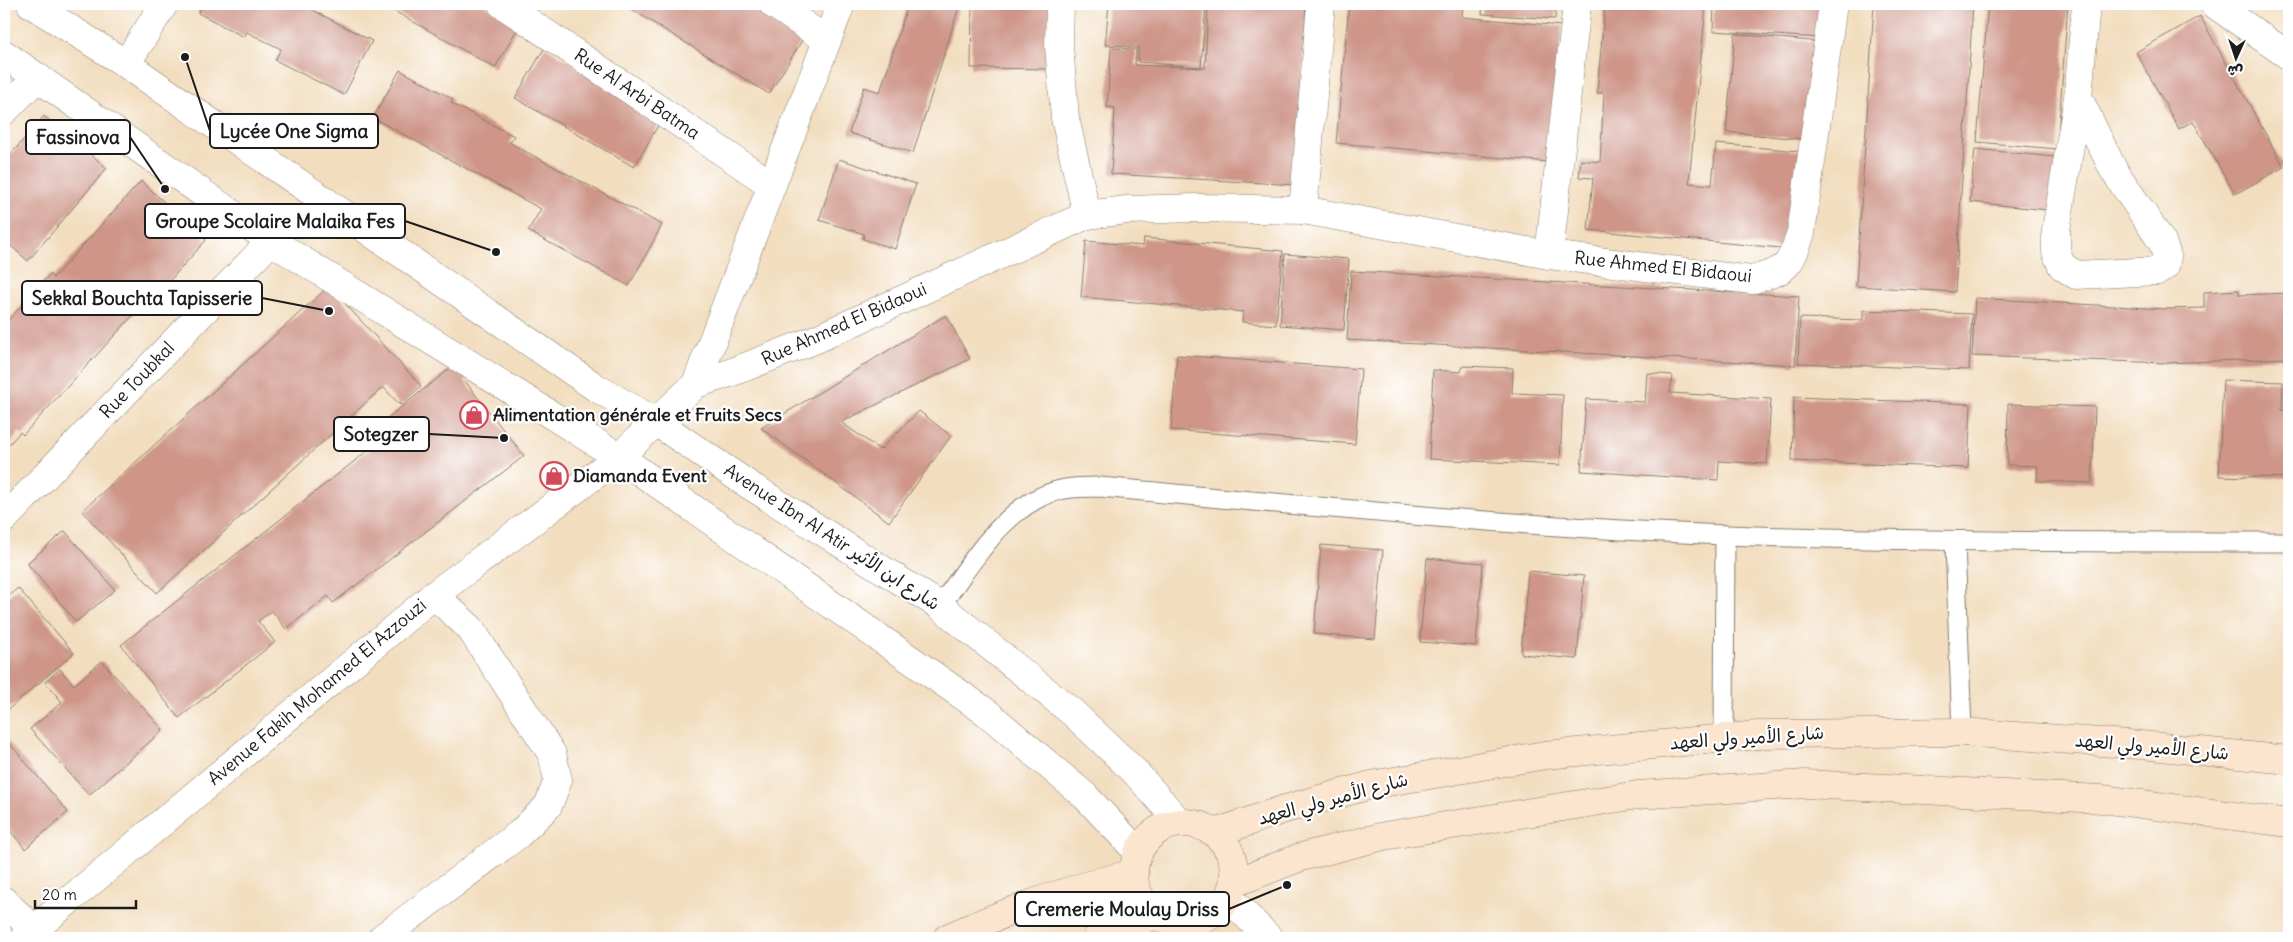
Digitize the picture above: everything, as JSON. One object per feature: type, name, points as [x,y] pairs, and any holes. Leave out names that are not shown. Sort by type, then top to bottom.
[{"type":"main road","name":"شارع الأمير ولي العهد","points":[[1215,833],[1285,809],[1371,785],[1545,754],[1769,734],[1962,732],[2141,745],[2289,760]]},
{"type":"main road","points":[[1097,938],[1202,920],[1217,911],[1231,890],[1302,857],[1384,836],[1637,795],[1805,784],[2102,800],[2289,823]]},
{"type":"main road","points":[[1172,925],[1148,908],[1138,894],[1136,863],[1146,840],[1157,830],[1180,823],[1198,825],[1215,833],[1227,847],[1232,858],[1231,890]]},
{"type":"main road","points":[[948,938],[982,922],[1093,883],[1136,863]]},
{"type":"street","name":"Avenue Ibn Al Atir شارع ابن الأثير","points":[[31,4],[126,64],[595,387],[656,422],[746,483],[940,606],[1073,714],[1135,772],[1180,823]]},
{"type":"street","points":[[126,64],[164,4]]},
{"type":"street","name":"Rue Al Arbi Batma","points":[[502,4],[772,185]]},
{"type":"street","points":[[774,4],[827,40]]},
{"type":"street","points":[[696,384],[841,4]]},
{"type":"street","points":[[1060,4],[1060,46],[1065,118],[1087,215]]},
{"type":"street","points":[[1303,210],[1321,4]]},
{"type":"street","points":[[1549,255],[1577,4]]},
{"type":"street","name":"Rue Ahmed El Bidaoui","points":[[619,457],[696,384],[730,374],[814,340],[1087,215],[1127,210],[1186,208],[1303,210],[1549,255],[1750,280],[1775,273],[1792,261],[1801,233],[1833,4]]},
{"type":"street","points":[[2078,97],[2113,169],[2162,242],[2167,256],[2165,266],[2158,271],[2076,275],[2062,266],[2056,252],[2056,230],[2078,97],[2086,4]]},
{"type":"street","points":[[2214,4],[2289,56]]},
{"type":"street","points":[[4,54],[271,241],[619,457],[986,712],[1085,796],[1136,863]]},
{"type":"street","points":[[4,110],[38,77]]},
{"type":"street","name":"Rue Toubkal","points":[[4,519],[271,241]]},
{"type":"street","name":"Avenue Fakih Mohamed El Azzouzi","points":[[29,936],[434,595],[619,457]]},
{"type":"street","points":[[382,938],[519,834],[548,806],[558,780],[552,754],[470,628],[434,595]]},
{"type":"street","points":[[1231,890],[1269,938]]},
{"type":"street","points":[[4,901],[29,936]]},
{"type":"lane","points":[[940,606],[1000,526],[1032,501],[1065,489],[1100,487],[1464,521],[1724,535],[1955,542],[2289,542]]},
{"type":"lane","points":[[1724,535],[1724,738]]},
{"type":"lane","points":[[1955,542],[1962,732]]},
{"type":"building","points":[[203,4],[301,4],[372,41],[344,95],[275,60],[281,49],[247,32],[244,37],[198,13]]},
{"type":"building","points":[[382,4],[483,4],[519,26],[495,68]]},
{"type":"building","points":[[623,4],[757,4],[806,34],[769,94]]},
{"type":"building","points":[[908,4],[960,4],[913,153],[849,133],[864,87],[880,92]]},
{"type":"building","points":[[972,4],[1052,4],[1051,69],[971,68]]},
{"type":"building","points":[[1109,4],[1206,4],[1201,67],[1138,62],[1138,47],[1105,45]]},
{"type":"building","points":[[1208,4],[1306,4],[1296,185],[1111,174],[1115,108],[1107,107],[1111,48],[1136,49],[1135,65],[1205,68]]},
{"type":"building","points":[[1349,4],[1463,4],[1462,17],[1562,26],[1549,162],[1336,143]]},
{"type":"building","points":[[1483,4],[1556,4],[1555,19],[1482,14]]},
{"type":"building","points":[[1605,4],[1706,4],[1689,183],[1712,185],[1716,144],[1800,151],[1791,249],[1588,230],[1593,178],[1579,177],[1581,160],[1600,162],[1604,93],[1597,93]]},
{"type":"building","points":[[1714,4],[1824,4],[1821,38],[1713,31]]},
{"type":"building","points":[[1874,4],[1973,4],[1955,292],[1856,286]]},
{"type":"building","points":[[1988,4],[2068,4],[2057,149],[1977,142]]},
{"type":"building","points":[[2200,16],[2284,167],[2235,194],[2193,121],[2179,129],[2136,52]]},
{"type":"building","points":[[1735,34],[1821,42],[1812,140],[1726,132]]},
{"type":"building","points":[[545,47],[663,117],[634,167],[515,98]]},
{"type":"building","points":[[400,70],[453,99],[451,103],[514,136],[510,143],[662,225],[629,286],[528,231],[541,209],[373,118]]},
{"type":"building","points":[[44,116],[107,168],[28,261],[4,240],[4,162]]},
{"type":"building","points":[[1975,149],[2064,158],[2058,211],[1970,202]]},
{"type":"building","points":[[839,159],[916,184],[895,249],[863,239],[864,234],[819,220]]},
{"type":"building","points":[[141,181],[206,240],[151,302],[148,299],[23,435],[20,432],[4,450],[4,325],[50,274],[53,278]]},
{"type":"building","points":[[1144,238],[1283,251],[1276,325],[1242,322],[1243,312],[1081,297],[1086,241],[1143,246]]},
{"type":"building","points":[[1285,254],[1349,259],[1344,330],[1280,325]]},
{"type":"building","points":[[1351,271],[1799,296],[1795,365],[1347,340]]},
{"type":"building","points":[[329,286],[421,386],[400,405],[383,387],[157,593],[82,511]]},
{"type":"building","points":[[2239,290],[2239,295],[2289,293],[2289,358],[2167,363],[1972,356],[1975,298],[2165,309],[2204,308],[2204,292]]},
{"type":"building","points":[[1863,310],[1972,314],[1969,370],[1798,363],[1800,318],[1863,320]]},
{"type":"building","points":[[946,315],[970,359],[841,422],[880,450],[919,411],[951,436],[889,522],[761,428]]},
{"type":"building","points":[[1177,355],[1361,369],[1355,444],[1171,430]]},
{"type":"building","points":[[453,366],[524,456],[333,603],[328,596],[286,629],[272,611],[258,621],[275,642],[179,718],[121,645],[385,437],[376,427]]},
{"type":"building","points":[[1462,366],[1513,368],[1512,393],[1563,395],[1560,465],[1429,459],[1433,370],[1461,372]]},
{"type":"building","points":[[1647,373],[1672,375],[1670,393],[1771,399],[1767,464],[1719,461],[1718,480],[1581,471],[1586,399],[1645,402]]},
{"type":"building","points":[[2223,380],[2283,382],[2282,410],[2289,411],[2289,478],[2219,476]]},
{"type":"building","points":[[1794,397],[1971,404],[1968,468],[1792,461]]},
{"type":"building","points":[[2008,404],[2095,407],[2092,483],[2037,481],[2038,466],[2007,465]]},
{"type":"building","points":[[65,531],[115,590],[76,622],[27,563]]},
{"type":"building","points":[[1321,545],[1383,550],[1375,639],[1314,634]]},
{"type":"building","points":[[1427,558],[1483,563],[1476,646],[1420,642]]},
{"type":"building","points":[[1528,571],[1584,576],[1577,659],[1521,654]]},
{"type":"building","points":[[18,588],[74,653],[4,713],[4,600]]},
{"type":"building","points":[[102,661],[163,730],[89,795],[30,729],[62,702],[45,682],[60,669],[74,685]]},
{"type":"building","points":[[4,737],[68,812],[25,849],[4,823]]},
{"type":"place","name":"Lycée One Sigma","points":[[185,57]]},
{"type":"place","name":"Fassinova","points":[[165,189]]},
{"type":"place","name":"Groupe Scolaire Malaika Fes","points":[[496,252]]},
{"type":"place","name":"Sekkal Bouchta Tapisserie","points":[[329,311]]},
{"type":"place","name":"Alimentation générale et Fruits Secs","points":[[474,415]]},
{"type":"place","name":"Sotegzer","points":[[504,438]]},
{"type":"place","name":"Diamanda Event","points":[[554,476]]},
{"type":"place","name":"Cremerie Moulay Driss","points":[[1287,885]]}]
